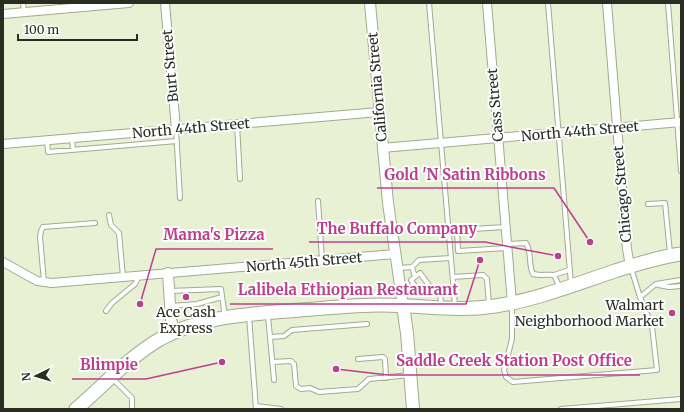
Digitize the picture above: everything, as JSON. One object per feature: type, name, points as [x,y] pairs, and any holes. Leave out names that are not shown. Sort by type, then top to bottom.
[{"type":"main road","points":[[76,409],[111,376],[145,349],[175,332],[225,317],[367,306],[403,306],[442,309],[490,307],[512,303],[630,266],[676,255]]},
{"type":"main road","name":"California Street","points":[[403,306],[413,409]]},
{"type":"street","points":[[3,14],[129,3]]},
{"type":"street","name":"Burt Street","points":[[165,3],[176,129]]},
{"type":"street","name":"California Street","points":[[370,3],[382,148],[403,306]]},
{"type":"street","name":"Cass Street","points":[[487,3],[512,303]]},
{"type":"street","name":"Chicago Street","points":[[607,3],[627,249],[630,266]]},
{"type":"street","name":"North 44th Street","points":[[3,144],[379,112]]},
{"type":"street","name":"North 44th Street","points":[[382,148],[679,122]]},
{"type":"street","name":"North 45th Street","points":[[3,262],[37,281],[44,283],[395,254]]},
{"type":"street","points":[[168,273],[171,320],[175,332]]},
{"type":"lane","points":[[23,3],[24,12]]},
{"type":"lane","points":[[429,3],[456,309]]},
{"type":"lane","points":[[548,3],[569,270],[565,287]]},
{"type":"lane","points":[[668,3],[679,122],[681,171]]},
{"type":"lane","points":[[237,124],[240,179]]},
{"type":"lane","points":[[176,129],[180,198]]},
{"type":"lane","points":[[111,134],[113,146]]},
{"type":"lane","points":[[72,138],[73,150]]},
{"type":"lane","points":[[48,140],[48,152],[177,141]]},
{"type":"lane","points":[[318,201],[322,261]]},
{"type":"lane","points":[[648,204],[665,203],[676,255]]},
{"type":"lane","points":[[109,215],[111,225],[119,232],[123,277]]},
{"type":"lane","points":[[44,283],[40,237],[40,231],[43,226],[94,223]]},
{"type":"lane","points":[[505,227],[457,230],[458,251],[526,243],[529,248],[530,268],[533,274],[540,276],[548,274],[554,275],[569,270]]},
{"type":"lane","points":[[397,268],[412,267],[419,260],[451,258]]},
{"type":"lane","points":[[512,303],[512,339],[504,372],[510,381],[518,382],[656,370],[652,326],[640,297],[630,266]]},
{"type":"lane","points":[[412,267],[415,277]]},
{"type":"lane","points":[[431,288],[422,293],[419,292],[411,280],[420,273],[431,288],[440,290],[454,289]]},
{"type":"lane","points":[[453,277],[483,275],[487,279],[490,307]]},
{"type":"lane","points":[[554,275],[565,287]]},
{"type":"lane","points":[[106,311],[112,303],[135,284],[139,276]]},
{"type":"lane","points":[[640,297],[656,284],[681,280]]},
{"type":"lane","points":[[656,284],[669,287],[681,286]]},
{"type":"lane","points":[[169,291],[221,290],[225,317]]},
{"type":"lane","points":[[440,290],[442,309]]},
{"type":"lane","points":[[170,306],[197,304],[222,297]]},
{"type":"lane","points":[[268,313],[274,380]]},
{"type":"lane","points":[[248,315],[256,408],[281,409]]},
{"type":"lane","points":[[270,337],[284,336],[292,330],[367,324]]},
{"type":"lane","points":[[358,359],[383,357],[385,359],[386,378]]},
{"type":"lane","points":[[272,362],[291,361],[294,364],[296,386],[301,389],[310,388],[319,392],[358,390],[369,379],[410,375]]},
{"type":"lane","points":[[111,376],[132,398],[132,409]]},
{"type":"lane","points":[[561,409],[681,399]]},
{"type":"place","name":"Gold 'N Satin Ribbons","points":[[590,242]]},
{"type":"place","name":"The Buffalo Company","points":[[558,256]]},
{"type":"place","name":"Lalibela Ethiopian Restaurant","points":[[480,260]]},
{"type":"place","name":"Ace Cash Express","points":[[186,297]]},
{"type":"place","name":"Mama's Pizza","points":[[140,304]]},
{"type":"place","name":"Walmart Neighborhood Market","points":[[672,313]]},
{"type":"place","name":"Blimpie","points":[[222,362]]},
{"type":"place","name":"Saddle Creek Station Post Office","points":[[336,369]]}]
